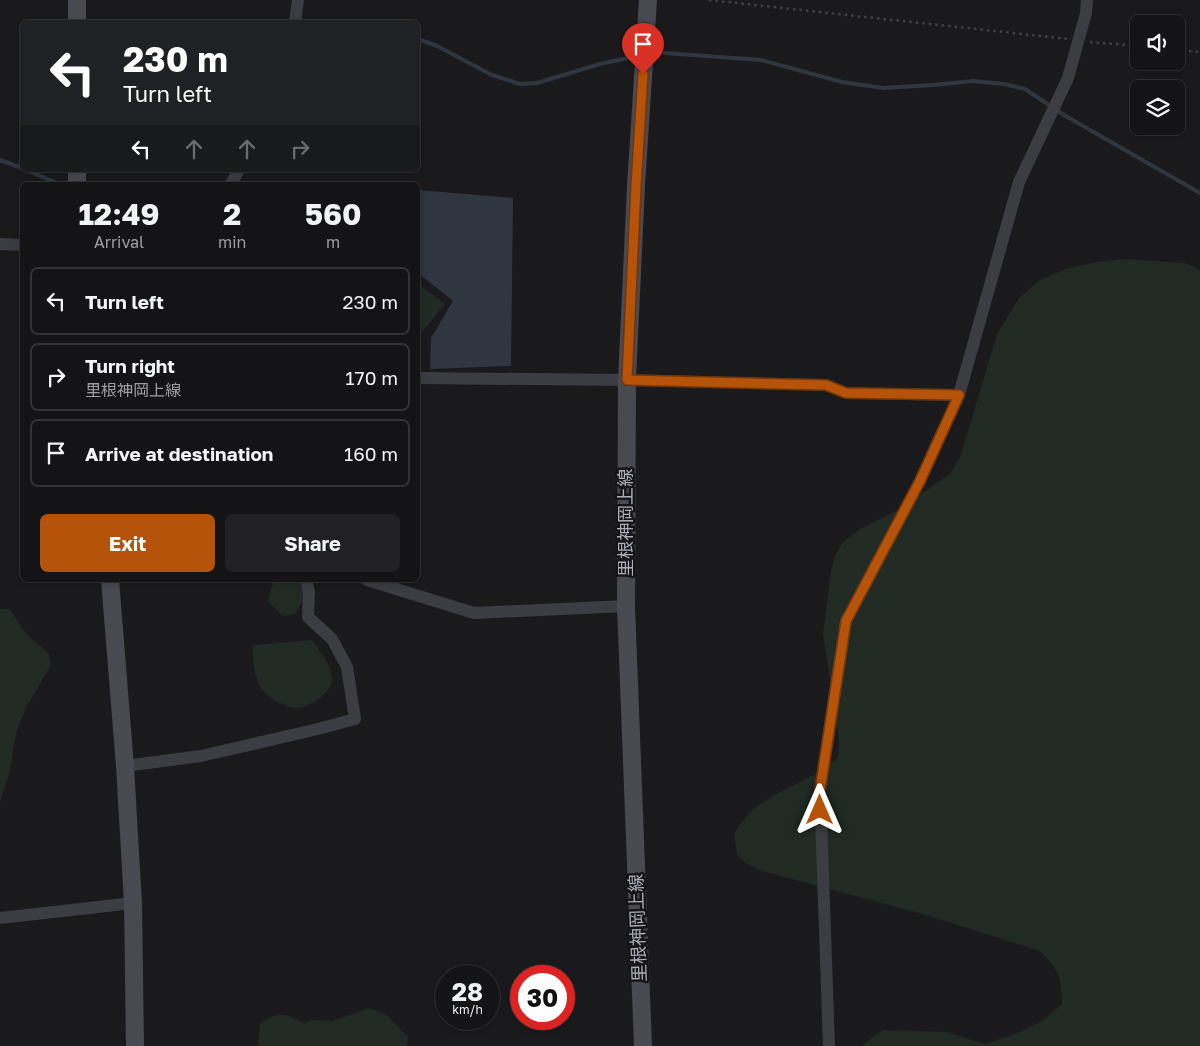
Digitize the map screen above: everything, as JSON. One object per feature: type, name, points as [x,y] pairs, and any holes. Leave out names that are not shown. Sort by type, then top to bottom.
[{"type":"main road","points":[[77,0],[77,20]]},
{"type":"main road","name":"里根神岡上線","points":[[643,1046],[626,606],[627,380],[636,186],[648,0]]},
{"type":"main road","points":[[110,582],[125,766],[133,903],[135,1046]]},
{"type":"street","points":[[295,20],[298,0]]},
{"type":"street","points":[[828,1046],[820,790],[846,621],[920,481],[959,395],[1019,182],[1068,78],[1086,14],[1088,0]]},
{"type":"street","points":[[0,244],[20,245]]},
{"type":"street","points":[[420,378],[627,380],[826,385],[846,393],[959,395]]},
{"type":"street","points":[[125,766],[201,756],[355,719],[347,667],[332,639],[308,617],[309,592],[306,582]]},
{"type":"street","points":[[373,582],[474,613],[626,606]]},
{"type":"street","points":[[0,918],[133,903]]},
{"type":"path","points":[[709,0],[1130,45]]},
{"type":"path","points":[[1185,51],[1200,52]]},
{"type":"shaded area","points":[[420,190],[513,198],[511,366],[430,369],[431,338],[453,301],[420,275]]},
{"type":"shaded area","points":[[1126,259],[1185,263],[1200,270],[1200,1046],[861,1046],[883,1030],[946,1032],[985,1044],[1015,1034],[1042,1021],[1062,1004],[1058,974],[1040,951],[926,915],[762,871],[747,864],[737,855],[734,835],[740,824],[753,809],[776,794],[824,770],[838,757],[839,740],[823,634],[831,571],[835,556],[842,543],[860,529],[896,511],[950,474],[961,455],[997,334],[1019,298],[1040,280],[1065,269],[1096,262]]},
{"type":"shaded area","points":[[420,285],[445,304],[420,332]]},
{"type":"shaded area","points":[[298,582],[307,593],[295,614],[283,616],[268,601],[273,583]]},
{"type":"shaded area","points":[[0,609],[10,609],[26,634],[49,654],[51,665],[26,708],[16,733],[10,770],[0,802]]},
{"type":"shaded area","points":[[312,640],[329,667],[332,683],[325,694],[313,703],[300,708],[291,708],[274,700],[261,688],[253,664],[253,645]]},
{"type":"shaded area","points":[[369,1008],[387,1015],[408,1037],[407,1046],[258,1046],[260,1024],[277,1015],[286,1015],[304,1023],[311,1020],[332,1021]]},
{"type":"waterway","points":[[420,40],[437,46],[492,75],[520,84],[537,83],[600,64],[628,58]]},
{"type":"waterway","points":[[664,53],[761,60],[842,82],[883,88],[973,81],[1004,84],[1025,89],[1064,115],[1200,193]]},
{"type":"waterway","points":[[0,160],[20,167]]},
{"type":"waterway","points":[[31,172],[55,182]]},
{"type":"route","points":[[643,74],[627,380],[826,385],[846,393],[959,395],[920,481],[846,621],[820,790],[820,810]]}]
